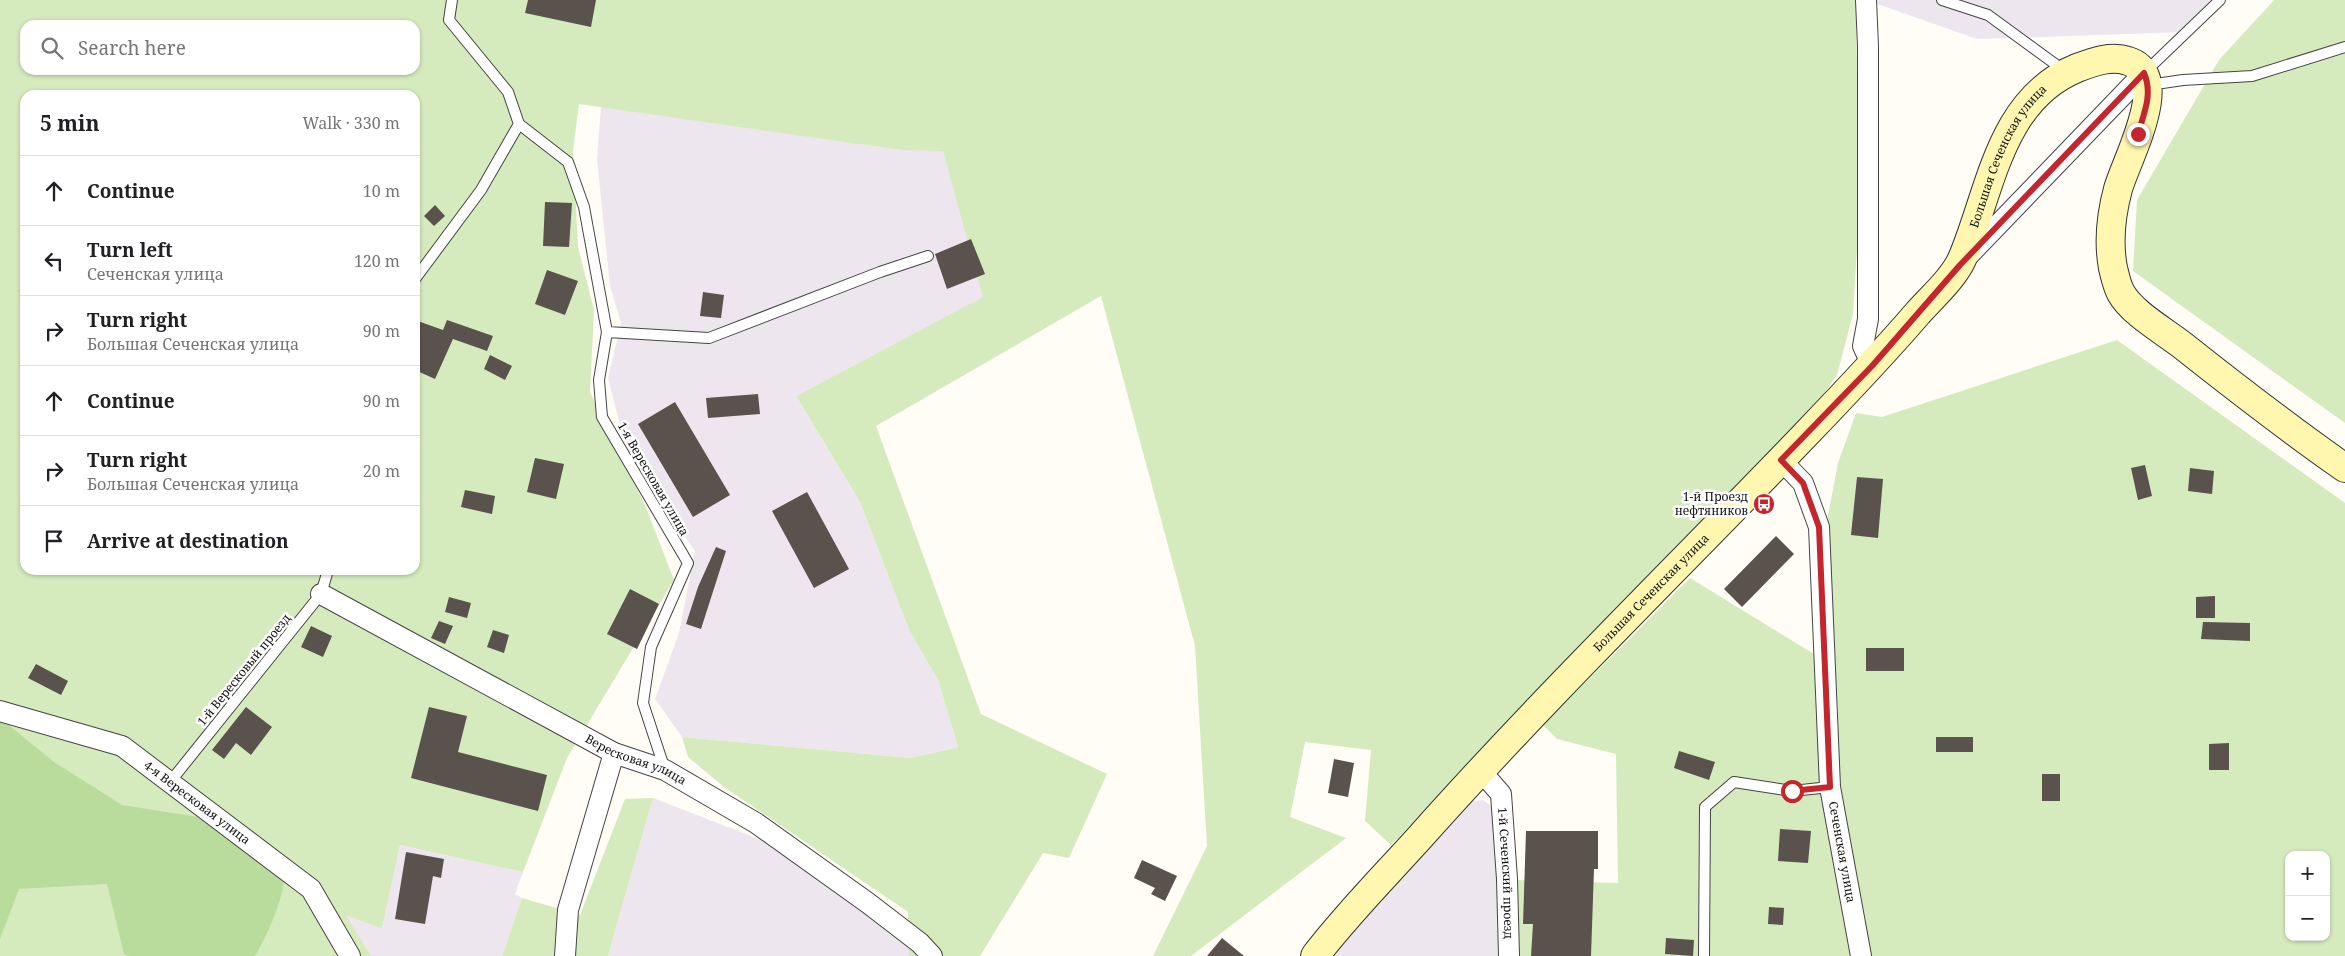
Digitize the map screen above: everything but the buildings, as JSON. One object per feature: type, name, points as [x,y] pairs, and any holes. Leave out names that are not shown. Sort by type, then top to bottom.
[{"type":"street","points":[[1866,0],[1868,46],[1868,319],[1863,346],[1872,366]]},
{"type":"street","name":"Большая Сеченская улица","points":[[1315,956],[1480,770],[1872,366],[1960,265],[1989,176],[2006,137],[2026,106],[2049,84],[2067,72],[2098,59],[2127,60],[2140,67],[2147,79]]},
{"type":"street","points":[[1960,265],[2147,79]]},
{"type":"street","points":[[2147,79],[2147,105],[2118,187],[2112,218],[2110,248],[2114,274],[2121,294],[2134,308],[2259,406],[2345,468]]},
{"type":"street","name":"Сеченская улица","points":[[1781,460],[1803,483],[1819,527],[1830,787],[1861,956]]},
{"type":"street","name":"Вересковая улица","points":[[321,594],[614,753],[665,770],[756,824],[868,903],[920,943],[932,956]]},
{"type":"street","name":"4-я Вересковая улица","points":[[0,711],[122,746],[311,889],[350,956]]},
{"type":"street","points":[[566,956],[568,910],[614,753]]},
{"type":"street","name":"1-й Сеченский проезд","points":[[1480,770],[1502,794],[1509,956]]},
{"type":"lane","points":[[420,272],[481,190],[519,124],[508,92],[449,20],[452,0]]},
{"type":"lane","points":[[1942,0],[1988,15],[2067,72]]},
{"type":"lane","points":[[2147,79],[2220,0]]},
{"type":"lane","points":[[2147,79],[2183,80],[2252,76],[2345,47]]},
{"type":"lane","name":"1-я Вересковая улица","points":[[519,124],[568,162],[584,207],[607,332],[599,380],[602,417],[688,564],[651,647],[643,703],[665,770]]},
{"type":"lane","points":[[607,332],[709,338],[880,272],[928,256]]},
{"type":"lane","name":"1-й Вересковый проезд","points":[[170,782],[321,594],[327,575]]},
{"type":"lane","points":[[1704,956],[1706,806],[1734,782],[1792,791],[1830,787]]},
{"type":"shaded area","points":[[1866,0],[2220,0],[2186,32],[1977,39]]},
{"type":"shaded area","points":[[601,106],[901,150],[943,150],[984,297],[796,396],[860,502],[909,630],[938,680],[958,747],[911,758],[682,737],[655,699],[679,633],[695,551],[658,499],[626,448],[608,378],[621,323],[610,286],[597,159]]},
{"type":"shaded area","points":[[653,798],[769,843],[909,946],[909,956],[608,956]]},
{"type":"shaded area","points":[[1483,800],[1493,807],[1504,956],[1330,956],[1468,802]]},
{"type":"shaded area","points":[[400,845],[523,872],[515,894],[522,898],[502,956],[371,956],[345,914],[382,929]]},
{"type":"green space","points":[[0,0],[1856,0],[1859,216],[1853,314],[1837,375],[1811,412],[1391,845],[1365,821],[1371,750],[1305,742],[1290,817],[1346,838],[1191,956],[1153,956],[1207,846],[1195,646],[1101,296],[876,426],[981,714],[1107,774],[1069,858],[1043,853],[980,956],[909,956],[908,912],[724,787],[688,757],[682,737],[911,758],[958,747],[938,680],[909,630],[860,502],[796,396],[983,297],[943,151],[901,150],[579,104],[573,150],[578,247],[594,310],[590,392],[645,505],[674,580],[567,758],[523,872],[400,845],[382,929],[346,915],[371,956],[0,956]]},
{"type":"green space","points":[[2274,0],[2345,0],[2345,423],[2133,271],[2137,200],[2219,60]]},
{"type":"green space","points":[[2117,340],[2345,503],[2345,956],[1871,956],[1838,787],[1826,526],[1838,463],[1856,413],[1882,417]]},
{"type":"green space","points":[[1690,578],[1814,654],[1823,794],[1852,956],[1519,956],[1517,880],[1618,883],[1616,754],[1557,739],[1543,725]]},
{"type":"green space","points":[[0,718],[54,762],[122,805],[243,824],[286,865],[280,901],[255,956],[129,956],[124,954],[107,884],[19,889],[0,939]]},
{"type":"green space","points":[[653,798],[608,956],[502,956],[522,898],[580,915],[625,799]]},
{"type":"place","name":"1-й Проезд нефтяников","points":[[1764,504]]},
{"type":"route","points":[[1792,791],[1830,787],[1828,717],[1819,527],[1803,483],[1781,460],[1872,366],[1960,265],[2144,73],[2149,85],[2147,105],[2138,134]]}]
